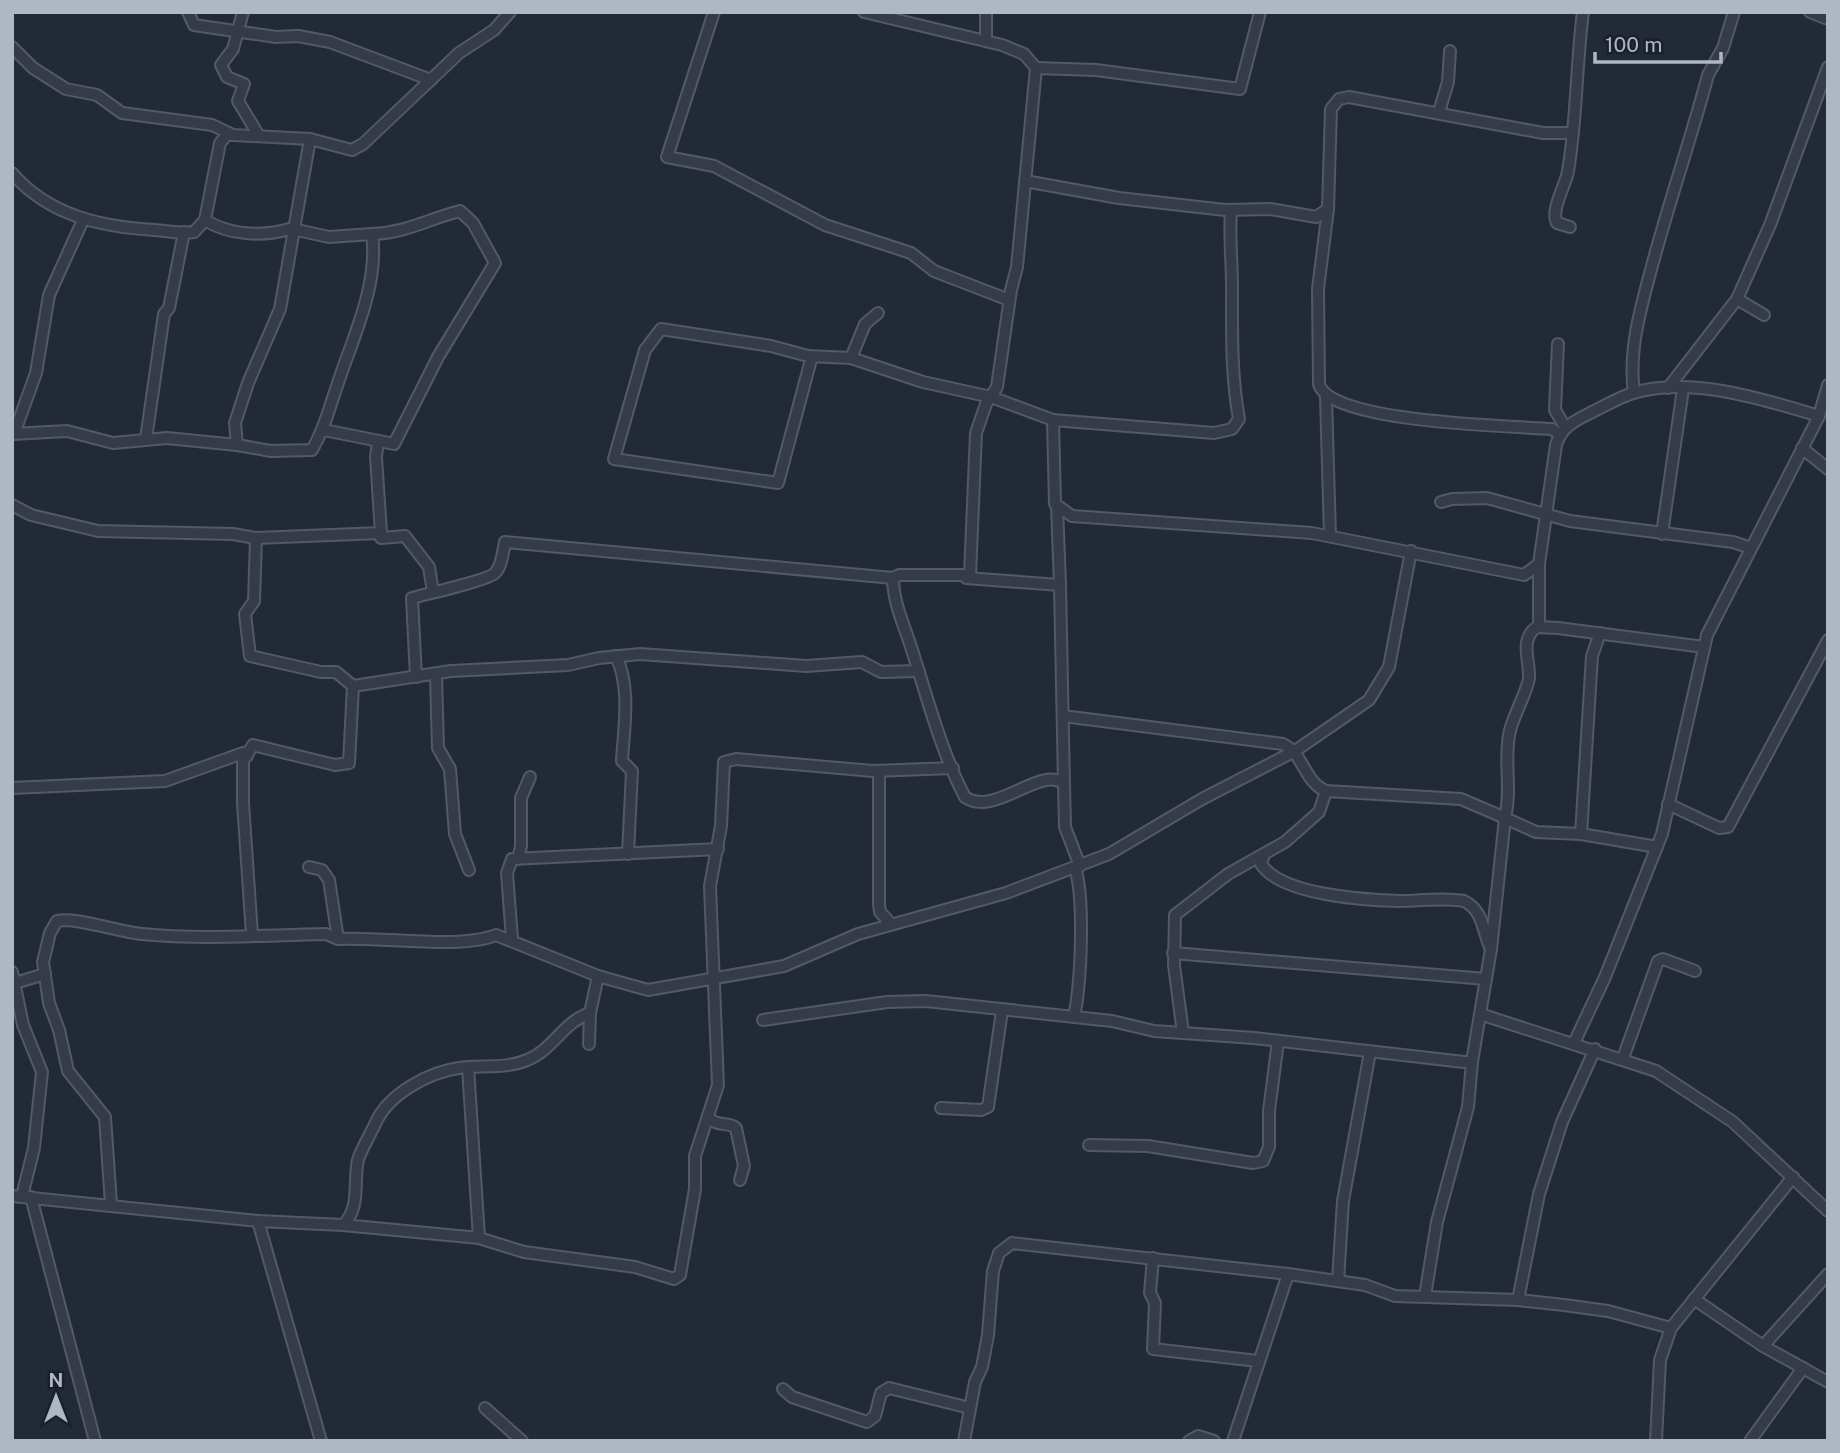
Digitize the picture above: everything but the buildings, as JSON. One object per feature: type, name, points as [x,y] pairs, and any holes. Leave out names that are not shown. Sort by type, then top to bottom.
[{"type":"street","points":[[188,12],[194,25],[330,42],[431,80]]},
{"type":"street","points":[[243,12],[233,49],[220,65],[227,77],[244,84],[238,101],[259,136]]},
{"type":"street","points":[[12,173],[38,198],[83,220],[184,232],[197,231],[205,220],[220,143],[227,135],[310,139],[352,150],[363,144],[459,52],[494,30],[510,12]]},
{"type":"street","points":[[714,12],[667,157],[713,166],[825,225],[911,253],[934,271],[1009,300]]},
{"type":"street","points":[[864,12],[986,40],[1024,54],[1035,68],[1017,267],[1009,300],[997,387],[976,433],[970,575],[966,578]]},
{"type":"street","points":[[986,12],[986,40]]},
{"type":"street","points":[[1035,68],[1096,70],[1240,89],[1260,12]]},
{"type":"street","points":[[1570,227],[1558,223],[1555,216],[1566,181],[1573,133],[1583,12]]},
{"type":"street","points":[[1634,393],[1631,372],[1634,342],[1646,288],[1708,75],[1723,48],[1734,12]]},
{"type":"street","points":[[1810,12],[1828,19]]},
{"type":"street","points":[[12,47],[33,68],[66,89],[97,94],[122,113],[212,125],[233,135]]},
{"type":"street","points":[[1439,112],[1448,82],[1450,51]]},
{"type":"street","points":[[1668,388],[1737,299],[1770,225],[1828,67]]},
{"type":"street","points":[[1330,536],[1326,397],[1320,388],[1318,360],[1318,289],[1328,209],[1331,109],[1336,101],[1349,97],[1513,128],[1573,133]]},
{"type":"street","points":[[237,445],[235,423],[248,383],[280,309],[310,139]]},
{"type":"street","points":[[1025,181],[1119,198],[1231,210],[1270,209],[1316,218],[1328,209]]},
{"type":"street","points":[[812,356],[778,484],[614,459],[645,350],[661,329],[771,346],[812,356],[852,358],[923,382],[991,397],[1053,421],[1214,433],[1232,429],[1237,424],[1231,368],[1231,210]]},
{"type":"street","points":[[292,233],[297,230],[329,237],[405,231],[428,220],[460,211],[473,223],[495,262],[438,357],[394,444],[324,430]]},
{"type":"street","points":[[1316,218],[1324,239]]},
{"type":"street","points":[[83,220],[49,295],[36,373],[13,434],[67,431],[113,443],[167,438],[271,451],[312,450],[324,430],[368,292],[373,262],[372,234]]},
{"type":"street","points":[[205,220],[240,232],[269,233],[289,229],[292,233]]},
{"type":"street","points":[[146,439],[164,314],[169,308],[184,232]]},
{"type":"street","points":[[1737,299],[1764,315]]},
{"type":"street","points":[[852,358],[865,324],[878,313]]},
{"type":"street","points":[[1425,1296],[1437,1222],[1468,1107],[1472,1062],[1491,949],[1505,818],[1508,738],[1516,708],[1529,679],[1528,638],[1539,627],[1539,564],[1552,464],[1562,430],[1555,410],[1558,344]]},
{"type":"street","points":[[1574,1043],[1605,976],[1657,847],[1707,635],[1819,416],[1828,385]]},
{"type":"street","points":[[1326,397],[1354,408],[1384,414],[1562,430],[1634,393],[1668,388],[1752,396],[1819,416]]},
{"type":"street","points":[[1662,534],[1682,389]]},
{"type":"street","points":[[1053,421],[1053,486],[1057,506],[1060,585],[1065,827],[1079,883],[1081,966],[1074,1017]]},
{"type":"street","points":[[378,441],[376,457],[381,538],[405,536],[429,567],[433,592]]},
{"type":"street","points":[[1802,448],[1828,469]]},
{"type":"street","points":[[1441,502],[1487,498],[1547,517],[1733,542],[1751,548]]},
{"type":"street","points":[[12,505],[31,515],[98,531],[233,534],[256,538],[381,533]]},
{"type":"street","points":[[1057,506],[1066,514],[1085,518],[1225,525],[1330,536],[1524,575],[1537,587]]},
{"type":"street","points":[[256,538],[254,601],[245,614],[250,656],[321,672],[336,672],[353,686],[475,669],[568,665],[640,654],[806,666],[862,662],[881,672],[919,671]]},
{"type":"street","points":[[416,677],[412,598],[463,583],[486,580],[497,572],[505,542],[893,578],[908,575],[1060,585]]},
{"type":"street","points":[[111,1204],[105,1116],[68,1071],[60,1030],[49,1003],[44,951],[53,925],[60,920],[140,934],[326,934],[338,939],[461,942],[496,935],[512,939],[598,976],[648,990],[784,965],[858,934],[1006,893],[1109,854],[1202,799],[1295,751],[1356,710],[1376,692],[1389,667],[1411,551]]},
{"type":"street","points":[[1524,575],[1539,564]]},
{"type":"street","points":[[893,578],[898,611],[963,793],[972,802],[1004,796],[1048,779],[1059,780],[1064,784]]},
{"type":"street","points":[[1539,627],[1704,647]]},
{"type":"street","points":[[1581,834],[1592,656],[1601,633]]},
{"type":"street","points":[[1668,804],[1720,828],[1728,827],[1828,640]]},
{"type":"street","points":[[616,656],[621,667],[627,701],[622,761],[632,771],[628,854]]},
{"type":"street","points":[[436,675],[438,748],[450,769],[455,834],[469,870]]},
{"type":"street","points":[[252,935],[243,803],[243,761],[253,745],[335,765],[349,763],[353,686]]},
{"type":"street","points":[[1063,716],[1283,744],[1295,751],[1311,780],[1326,791],[1461,800],[1536,832],[1581,834],[1657,847]]},
{"type":"street","points":[[12,788],[69,783],[165,781],[220,760],[243,753],[247,755]]},
{"type":"street","points":[[1282,757],[1301,763]]},
{"type":"street","points":[[22,1196],[258,1221],[344,1225],[479,1238],[524,1252],[635,1267],[674,1279],[680,1276],[695,1189],[695,1156],[710,1119],[719,1077],[710,886],[718,849],[723,765],[727,759],[879,771],[953,768]]},
{"type":"street","points":[[879,771],[879,904],[880,912],[891,924]]},
{"type":"street","points":[[517,859],[521,846],[521,798],[530,777]]},
{"type":"street","points":[[1182,1033],[1173,953],[1175,915],[1228,874],[1285,842],[1316,815],[1326,791]]},
{"type":"street","points":[[512,939],[507,873],[512,859],[718,849]]},
{"type":"street","points":[[1264,854],[1261,866],[1279,880],[1327,894],[1396,901],[1464,901],[1480,915],[1484,936],[1491,949]]},
{"type":"street","points":[[309,867],[322,870],[329,880],[338,939]]},
{"type":"street","points":[[1173,953],[1486,979]]},
{"type":"street","points":[[1623,1058],[1658,961],[1663,959],[1695,971]]},
{"type":"street","points":[[45,974],[14,977],[23,1025],[42,1072],[36,1137],[22,1196],[95,1441]]},
{"type":"street","points":[[589,1044],[590,1013],[598,976]]},
{"type":"street","points":[[763,1020],[887,1002],[926,1001],[1074,1017],[1182,1033],[1472,1062]]},
{"type":"street","points":[[941,1108],[981,1110],[988,1107],[1002,1011]]},
{"type":"street","points":[[344,1225],[355,1204],[359,1156],[387,1105],[402,1092],[437,1075],[468,1067],[527,1061],[541,1052],[576,1017],[590,1013]]},
{"type":"street","points":[[1480,1014],[1623,1058],[1656,1071],[1733,1122],[1828,1211]]},
{"type":"street","points":[[1089,1145],[1149,1146],[1252,1163],[1263,1161],[1269,1147],[1278,1041]]},
{"type":"street","points":[[1518,1300],[1539,1194],[1562,1122],[1595,1049]]},
{"type":"street","points":[[1338,1281],[1345,1190],[1370,1052]]},
{"type":"street","points":[[468,1067],[479,1238]]},
{"type":"street","points":[[710,1119],[715,1124],[729,1124],[736,1128],[744,1166],[740,1180]]},
{"type":"street","points":[[1656,1441],[1660,1360],[1671,1328],[1793,1177]]},
{"type":"street","points":[[258,1221],[320,1441]]},
{"type":"street","points":[[964,1441],[988,1335],[993,1271],[999,1253],[1007,1245],[1045,1245],[1288,1274],[1366,1285],[1395,1296],[1518,1300],[1608,1311],[1671,1328]]},
{"type":"street","points":[[1153,1258],[1150,1293],[1155,1303],[1153,1349],[1258,1361]]},
{"type":"street","points":[[1233,1441],[1288,1274]]},
{"type":"street","points":[[1763,1346],[1828,1275]]},
{"type":"street","points":[[1694,1299],[1763,1346],[1828,1382]]},
{"type":"street","points":[[1750,1441],[1804,1368]]},
{"type":"street","points":[[783,1389],[792,1397],[867,1422],[875,1416],[881,1393],[889,1388],[970,1408]]},
{"type":"street","points":[[485,1408],[522,1441]]},
{"type":"street","points":[[1189,1441],[1198,1436],[1214,1441]]}]
